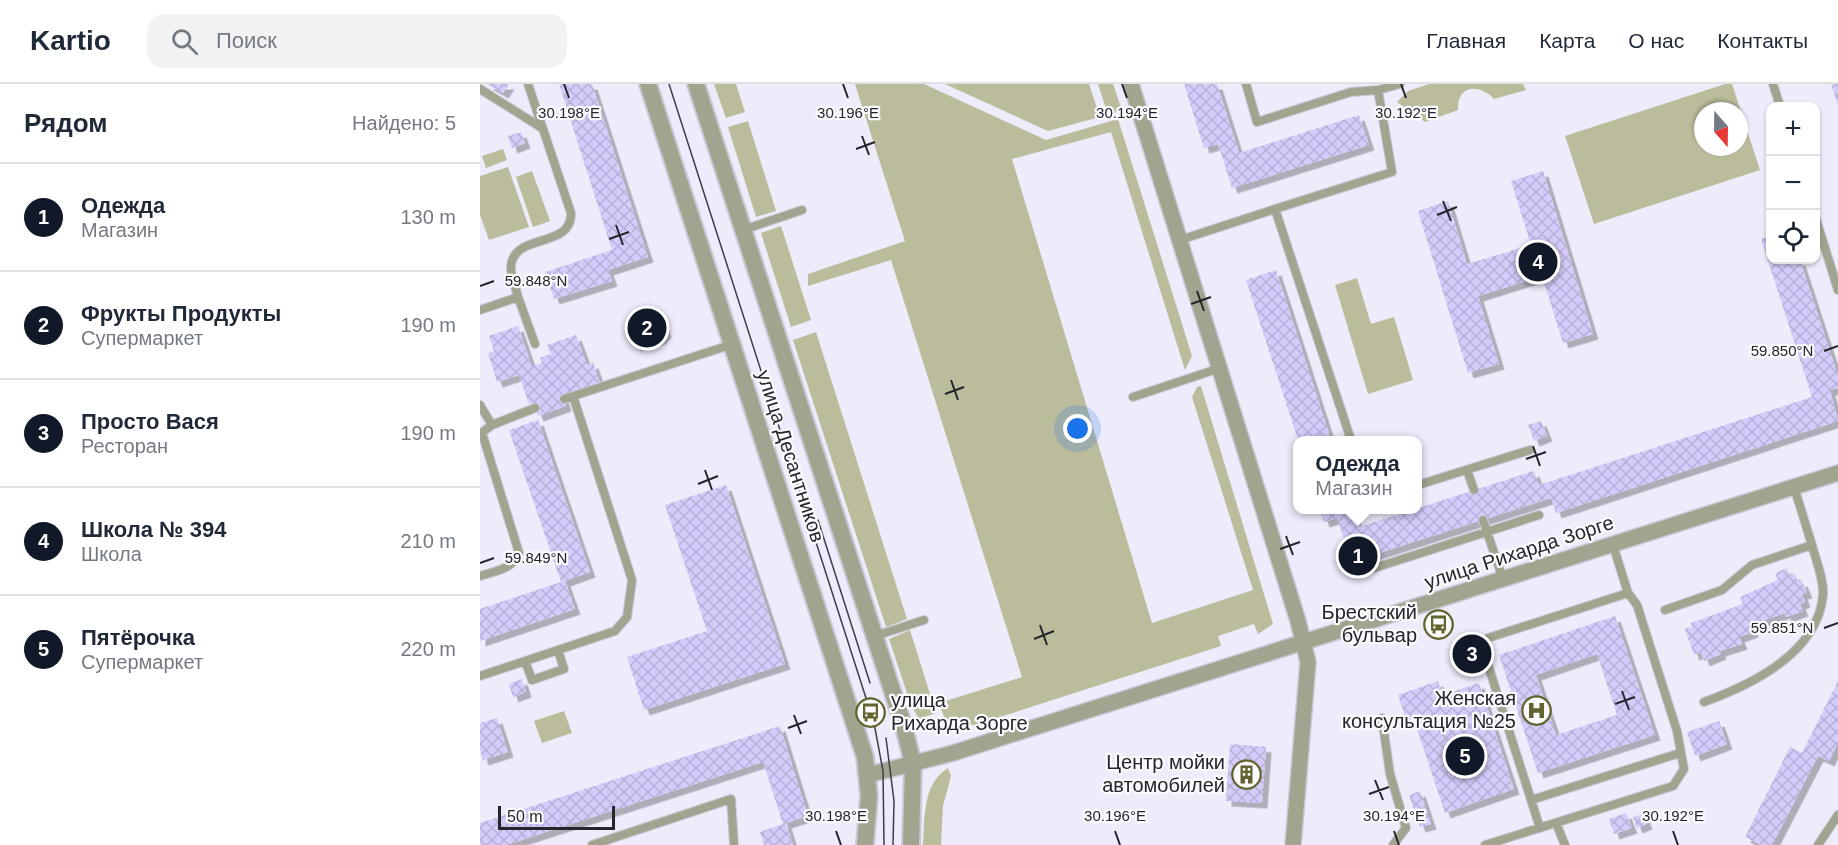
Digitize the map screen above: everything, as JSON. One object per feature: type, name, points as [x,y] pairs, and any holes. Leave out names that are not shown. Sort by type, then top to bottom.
[{"type":"street","name":"улица Десантников","points":[[648,84],[860,740],[868,775],[865,845]]},
{"type":"street","name":"улица Десантников","points":[[696,84],[904,727],[913,764],[911,845]]},
{"type":"street","points":[[1131,84],[1304,643],[1308,662],[1293,845]]},
{"type":"street","name":"улица Рихарда Зорге","points":[[868,775],[913,764],[1304,643],[1838,473]]},
{"type":"lane","points":[[528,84],[571,213],[571,222],[567,230],[524,248],[516,254],[511,264],[518,297],[535,344]]},
{"type":"lane","points":[[1246,84],[1257,122],[1351,93],[1378,90],[1400,84]]},
{"type":"lane","points":[[1773,84],[1779,102]]},
{"type":"lane","points":[[480,89],[543,128]]},
{"type":"lane","points":[[1180,240],[1392,172],[1378,90]]},
{"type":"lane","points":[[1275,209],[1349,436]]},
{"type":"lane","points":[[743,230],[802,210]]},
{"type":"lane","points":[[1820,234],[1838,290]]},
{"type":"lane","points":[[480,310],[518,297]]},
{"type":"lane","points":[[564,399],[733,344]]},
{"type":"lane","points":[[1133,397],[1220,368]]},
{"type":"lane","points":[[480,676],[615,631],[627,616],[633,580],[573,396]]},
{"type":"lane","points":[[480,405],[492,425]]},
{"type":"lane","points":[[480,576],[509,567],[516,562],[519,553],[481,433],[492,425],[535,408]]},
{"type":"lane","points":[[1422,484],[1530,450]]},
{"type":"lane","points":[[1467,470],[1474,490]]},
{"type":"lane","points":[[1704,702],[1742,688],[1803,644],[1819,615],[1823,595],[1821,578],[1794,487]]},
{"type":"lane","points":[[1365,571],[1539,515]]},
{"type":"lane","points":[[1483,520],[1503,579]]},
{"type":"lane","points":[[1485,845],[1673,786],[1684,769],[1677,731],[1640,614],[1628,592],[1612,545]]},
{"type":"lane","points":[[1665,610],[1722,591],[1752,565],[1812,545]]},
{"type":"lane","points":[[1540,828],[1482,646],[1488,638],[1628,592]]},
{"type":"lane","points":[[875,636],[924,620]]},
{"type":"lane","points":[[525,661],[532,680],[548,675],[564,669],[558,650]]},
{"type":"lane","points":[[1382,718],[1390,774],[1406,828],[1393,845]]},
{"type":"lane","points":[[1531,800],[1680,753]]},
{"type":"lane","points":[[592,845],[731,799],[734,845]]},
{"type":"lane","points":[[1818,845],[1838,815]]},
{"type":"lane","points":[[1556,823],[1564,845]]},
{"type":"green space","points":[[714,84],[736,84],[745,112],[726,118]]},
{"type":"green space","points":[[855,84],[924,84],[1046,140],[1118,119],[1192,356],[1185,370],[1111,132],[1012,159],[1152,623],[1253,590],[1192,397],[1197,387],[1201,386],[1273,624],[1258,634],[1254,624],[1218,636],[1221,646],[975,725],[947,725],[939,703],[1022,677],[891,260],[808,286],[808,274],[905,241]]},
{"type":"green space","points":[[945,84],[1089,84],[1100,117],[1048,131]]},
{"type":"green space","points":[[1098,84],[1113,84],[1122,110],[1108,115]]},
{"type":"green space","points":[[1429,84],[1523,84],[1526,90],[1494,99],[1482,91],[1470,89],[1461,95],[1458,110],[1425,122],[1397,102],[1408,91]]},
{"type":"green space","points":[[1725,84],[1732,84],[1738,102],[1694,102],[1694,156],[1748,156],[1748,133],[1760,170],[1594,224],[1565,136]]},
{"type":"green space","points":[[748,121],[776,211],[756,217],[728,127]]},
{"type":"green space","points":[[503,149],[507,160],[486,168],[482,156]]},
{"type":"green space","points":[[508,167],[529,227],[489,240],[480,215],[480,176]]},
{"type":"green space","points":[[532,171],[550,221],[533,227],[516,177]]},
{"type":"green space","points":[[781,226],[811,320],[791,327],[761,233]]},
{"type":"green space","points":[[1357,278],[1371,324],[1394,317],[1413,380],[1368,394],[1335,285]]},
{"type":"green space","points":[[816,332],[907,619],[886,627],[793,340]]},
{"type":"green space","points":[[910,630],[936,713],[919,719],[911,705],[889,639]]},
{"type":"green space","points":[[564,711],[572,733],[542,743],[534,721]]},
{"type":"green space","points":[[948,768],[951,776],[943,806],[941,845],[923,845],[926,802],[929,792],[933,783]]},
{"type":"building","points":[[487,84],[509,84],[503,93]]},
{"type":"building","points":[[559,84],[592,84],[648,257],[608,270],[612,281],[554,299],[545,272],[612,250]]},
{"type":"building","points":[[1184,84],[1217,84],[1239,153],[1359,115],[1369,145],[1232,188],[1218,144],[1204,148]]},
{"type":"building","points":[[1831,84],[1838,84],[1838,105]]},
{"type":"building","points":[[521,132],[525,143],[512,148],[508,136]]},
{"type":"building","points":[[1543,171],[1593,334],[1563,343],[1542,276],[1478,296],[1499,364],[1468,373],[1418,211],[1448,201],[1467,264],[1531,245],[1511,181]]},
{"type":"building","points":[[1766,237],[1766,254],[1761,239]]},
{"type":"building","points":[[1769,264],[1801,264],[1838,376],[1838,388],[1830,390],[1838,421],[1556,513],[1551,498],[1351,562],[1337,518],[1324,522],[1321,514],[1354,514],[1359,527],[1400,514],[1422,514],[1422,507],[1534,471],[1539,485],[1812,397]]},
{"type":"building","points":[[1276,270],[1330,436],[1297,436],[1246,280]]},
{"type":"building","points":[[659,314],[666,332],[660,339],[635,346],[628,325]]},
{"type":"building","points":[[518,326],[532,367],[542,363],[540,358],[551,354],[547,345],[576,335],[587,365],[593,363],[600,383],[563,396],[566,406],[538,416],[533,402],[529,404],[519,375],[497,382],[488,353],[494,351],[489,336]]},
{"type":"building","points":[[538,420],[590,572],[565,581],[575,609],[480,641],[480,609],[561,582],[509,430]]},
{"type":"building","points":[[1541,421],[1547,436],[1534,441],[1528,425]]},
{"type":"building","points":[[726,485],[785,664],[644,710],[627,657],[707,631],[665,505]]},
{"type":"building","points":[[1787,568],[1790,576],[1795,574],[1798,582],[1802,581],[1807,593],[1802,594],[1805,602],[1800,604],[1803,611],[1786,617],[1785,613],[1751,625],[1753,632],[1739,637],[1742,644],[1720,651],[1721,654],[1704,661],[1701,652],[1694,655],[1685,629],[1692,627],[1691,623],[1743,604],[1740,597],[1778,580],[1775,573]]},
{"type":"building","points":[[1615,616],[1655,735],[1538,773],[1499,655]],"holes":[[[1597,654],[1617,715],[1556,735],[1536,675]]]},
{"type":"building","points":[[1473,645],[1478,659],[1470,662],[1465,648]]},
{"type":"building","points":[[522,679],[526,692],[513,697],[509,684]]},
{"type":"building","points":[[1438,681],[1442,695],[1479,683],[1514,789],[1445,813],[1414,720],[1407,722],[1398,695]]},
{"type":"building","points":[[1838,681],[1838,743],[1829,761],[1818,756],[1772,845],[1761,845],[1745,837],[1790,747],[1802,753]]},
{"type":"building","points":[[497,718],[508,752],[483,760],[480,750],[480,723]]},
{"type":"building","points":[[1719,721],[1727,744],[1695,756],[1687,732]]},
{"type":"building","points":[[780,726],[808,816],[786,823],[793,845],[764,845],[760,832],[783,824],[763,762],[506,845],[480,845],[480,823]]},
{"type":"building","name":"Центр мойки автомобилей","points":[[1230,744],[1266,747],[1262,803],[1226,801]]},
{"type":"building","points":[[1420,791],[1431,824],[1420,827],[1409,795]]},
{"type":"building","points":[[1626,813],[1632,828],[1614,834],[1609,819]]},
{"type":"building","points":[[1643,814],[1647,824],[1637,828],[1633,817]]},
{"type":"tram line","points":[[669,84],[874,723],[883,771],[884,845]]},
{"type":"tram line","points":[[818,520],[870,683]]},
{"type":"tram line","points":[[886,738],[894,801],[893,845]]},
{"type":"place","name":"Школа № 394","points":[[1538,262]]},
{"type":"place","name":"Фрукты Продукты","points":[[647,328]]},
{"type":"place","name":"Одежда","points":[[1358,556]]},
{"type":"place","name":"Брестский бульвар","points":[[1438,624]]},
{"type":"place","name":"Просто Вася","points":[[1472,654]]},
{"type":"place","name":"Женская консультация №25","points":[[1537,710]]},
{"type":"place","name":"улица Рихарда Зорге","points":[[870,712]]},
{"type":"place","name":"Пятёрочка","points":[[1465,756]]},
{"type":"place","name":"Центр мойки автомобилей","points":[[1246,774]]}]
